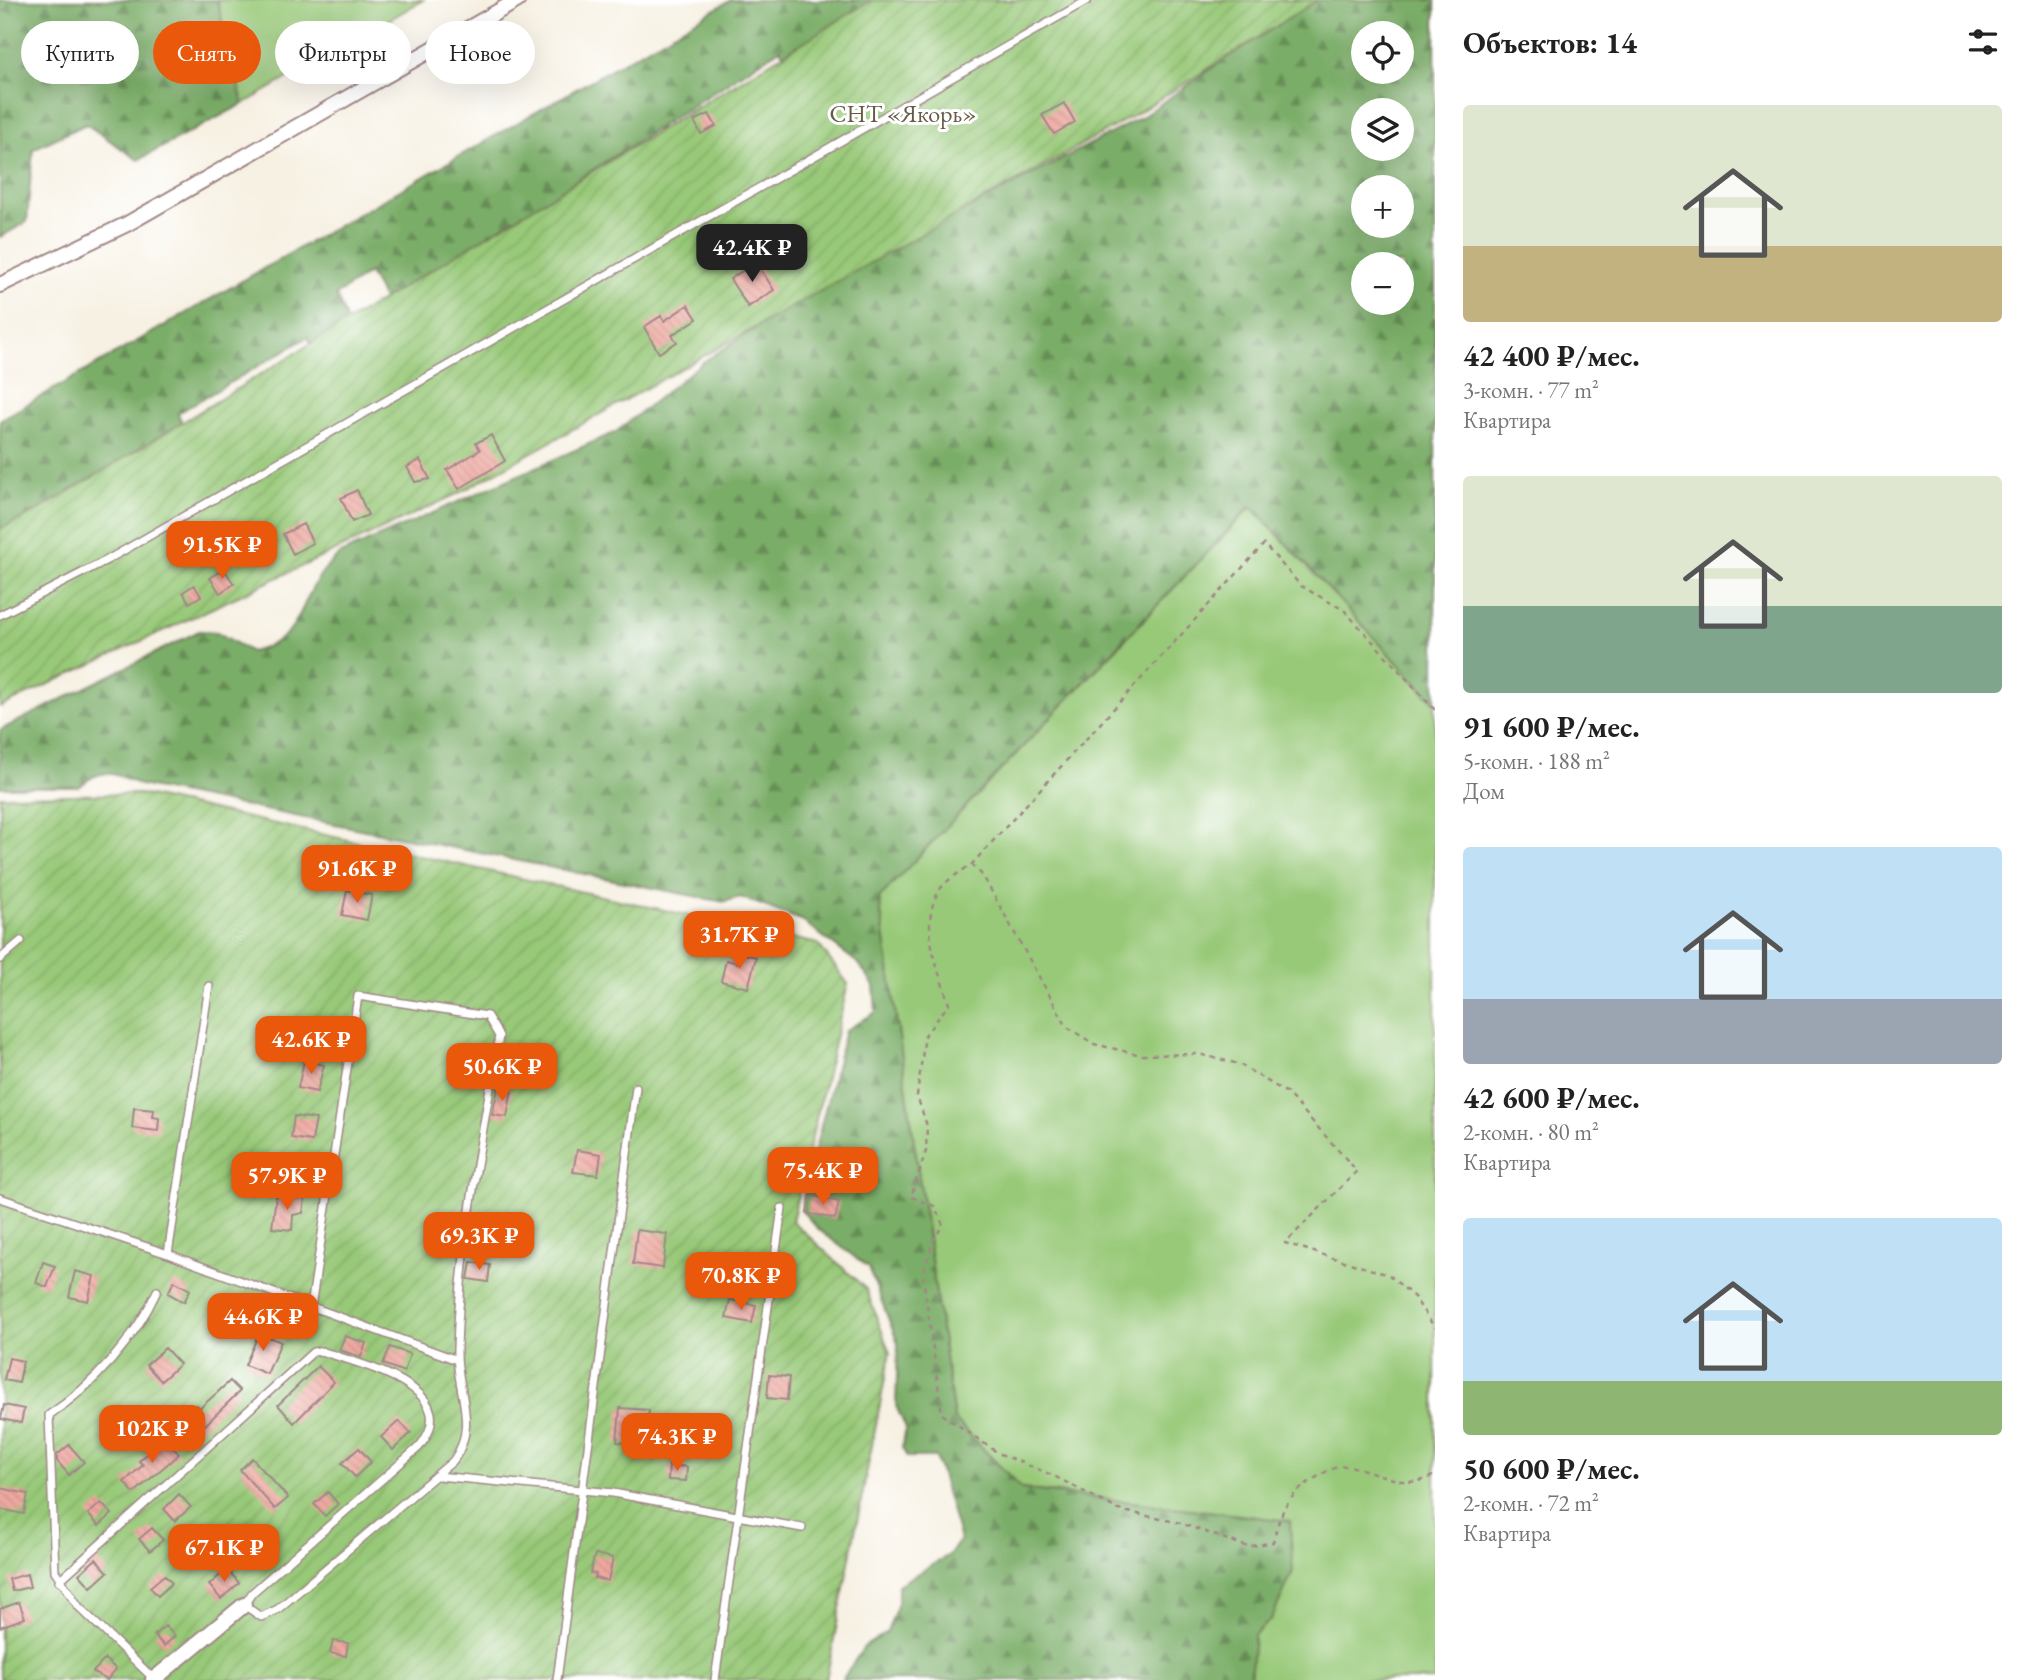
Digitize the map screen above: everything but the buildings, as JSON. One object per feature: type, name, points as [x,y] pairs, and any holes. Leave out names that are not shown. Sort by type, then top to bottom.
[{"type":"street","points":[[0,285],[127,224],[518,0]]},
{"type":"street","points":[[154,1680],[244,1605]]},
{"type":"lane","points":[[0,615],[107,560],[1088,0]]},
{"type":"lane","points":[[0,959],[21,941]]},
{"type":"lane","points":[[168,1254],[209,986]]},
{"type":"lane","points":[[59,1581],[313,1352],[333,1354],[411,1386],[429,1408],[431,1427],[428,1436],[252,1593],[244,1605],[261,1617],[278,1609],[438,1476],[459,1452],[465,1434],[466,1413],[457,1360],[469,1224],[499,1036],[487,1016],[358,996],[311,1307]]},
{"type":"lane","points":[[557,1680],[636,1087]]},
{"type":"lane","points":[[0,1198],[46,1216],[168,1254],[457,1360]]},
{"type":"lane","points":[[715,1680],[782,1208]]},
{"type":"lane","points":[[154,1680],[79,1607],[59,1581],[52,1555],[49,1415],[86,1385],[105,1365],[141,1321],[157,1292]]},
{"type":"lane","points":[[438,1476],[613,1493],[803,1528]]},
{"type":"path","points":[[1435,710],[1344,610],[1301,586],[1264,544],[972,864],[942,887],[928,914],[936,960],[949,1004],[925,1035],[917,1096],[927,1126],[926,1151],[911,1197],[934,1206],[943,1225],[933,1241],[923,1276],[942,1414],[998,1453],[1052,1475],[1119,1510],[1180,1524],[1248,1547],[1272,1542],[1282,1508],[1296,1491],[1325,1472],[1345,1465],[1401,1481],[1425,1481],[1435,1474]]},
{"type":"path","points":[[972,864],[983,876],[1067,1027],[1094,1044],[1141,1055],[1199,1054],[1240,1064],[1287,1093],[1357,1171],[1285,1243],[1389,1275],[1415,1297],[1435,1328]]},
{"type":"green space","points":[[0,0],[217,0],[222,21],[153,21],[153,84],[238,84],[243,104],[138,160],[86,124],[33,149],[27,222],[0,237]]},
{"type":"green space","points":[[217,0],[423,0],[387,21],[275,21],[275,84],[278,84],[243,104],[238,84],[261,84],[261,21],[222,21]]},
{"type":"green space","points":[[731,0],[889,0],[795,73],[780,49],[569,185],[575,198],[386,304],[369,273],[336,295],[350,328],[314,350],[308,337],[178,413],[182,423],[33,513],[0,529],[0,420]]},
{"type":"green space","name":"СНТ «Якорь»","points":[[872,0],[1318,0],[1131,117],[457,494],[0,707],[0,529],[34,513]]},
{"type":"green space","points":[[1318,0],[1435,0],[1435,703],[1251,506],[879,898],[954,1419],[1022,1489],[1290,1521],[1293,1571],[1272,1618],[1254,1635],[1250,1680],[842,1680],[864,1647],[887,1632],[898,1603],[898,1585],[949,1555],[960,1540],[936,1457],[907,1457],[902,1448],[906,1428],[896,1406],[898,1344],[869,1268],[818,1229],[802,1211],[804,1193],[845,1031],[876,1012],[874,986],[859,964],[801,920],[740,897],[723,902],[140,785],[115,775],[95,776],[79,787],[0,787],[0,730],[199,631],[217,632],[251,652],[268,646],[290,630],[321,574],[340,554],[616,432],[703,362],[826,283],[1142,117],[1226,58]]},
{"type":"green space","points":[[1252,506],[1435,703],[1435,1680],[1250,1680],[1254,1635],[1272,1618],[1289,1521],[1022,1489],[954,1419],[879,898]]},
{"type":"green space","points":[[140,794],[818,944],[848,984],[792,1221],[866,1289],[890,1353],[826,1680],[0,1680],[0,796]]}]
